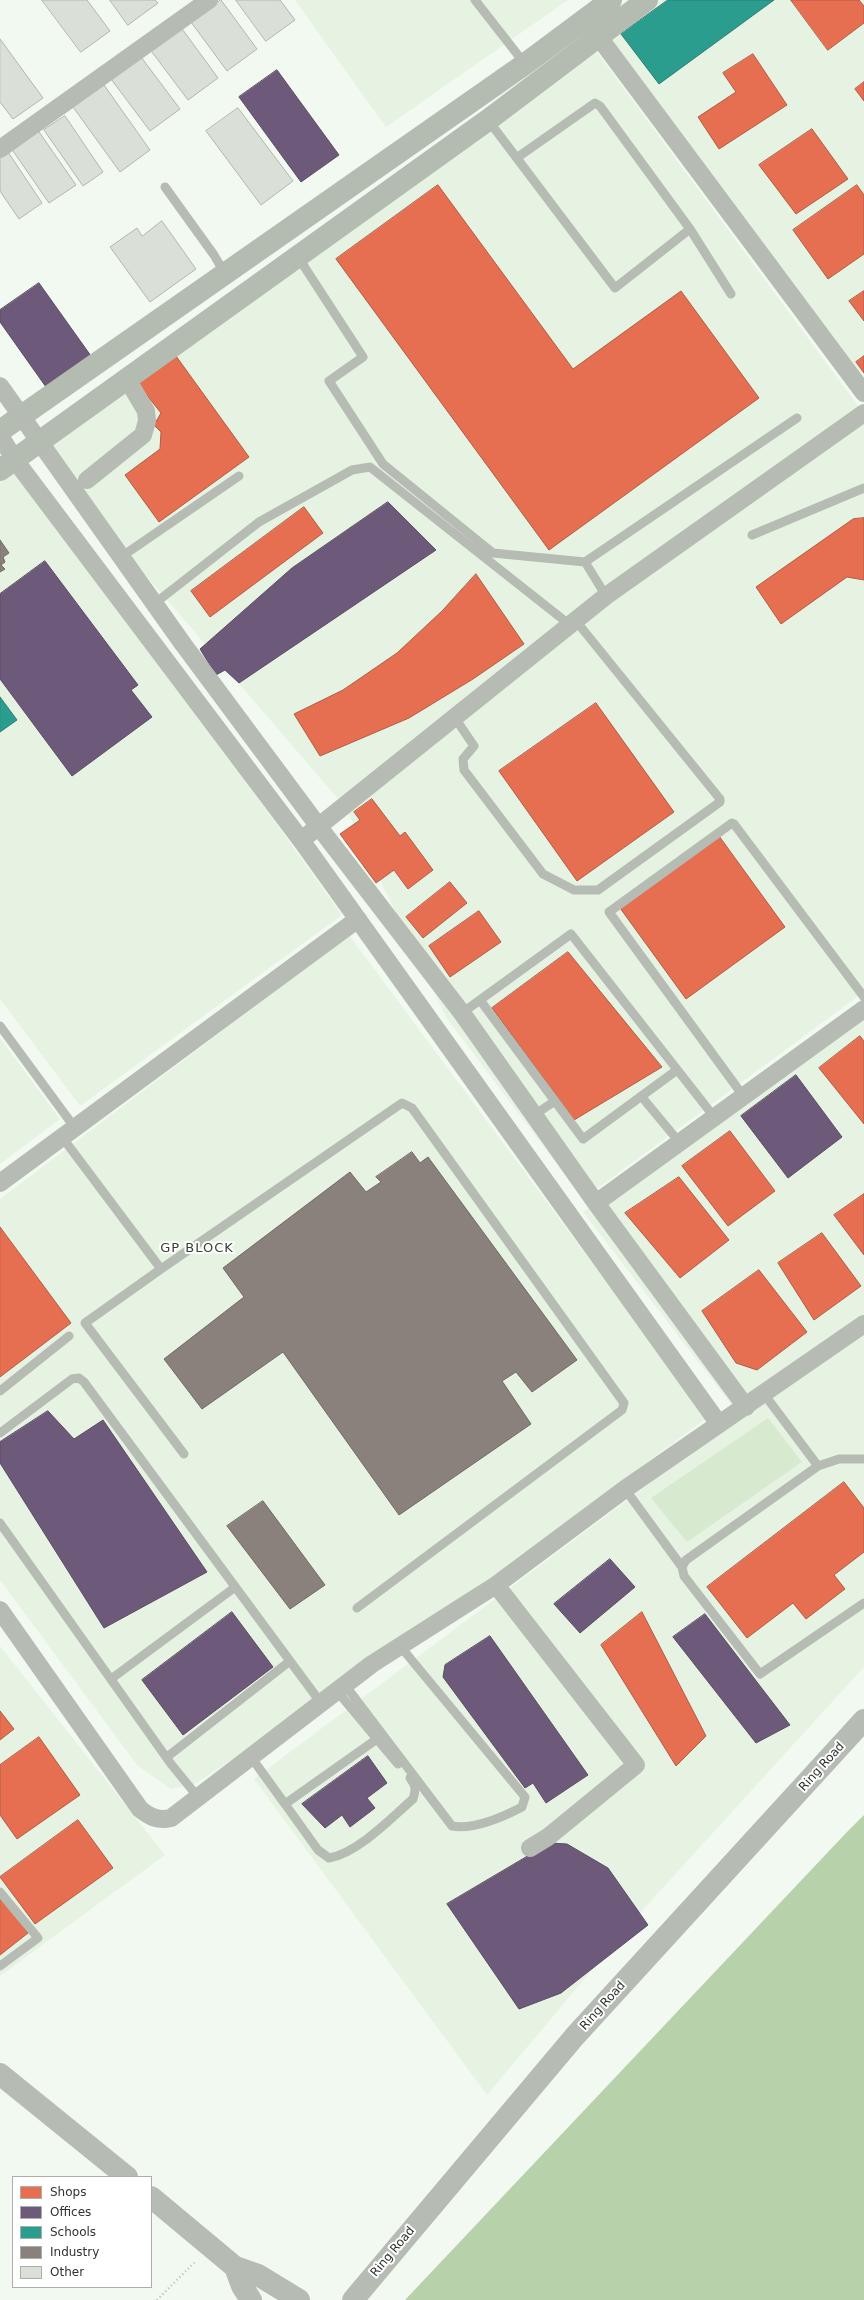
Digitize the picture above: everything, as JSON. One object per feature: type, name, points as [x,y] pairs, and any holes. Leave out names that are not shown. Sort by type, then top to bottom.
[{"type":"main road","points":[[8,465],[488,120],[591,28],[609,0]]},
{"type":"main road","points":[[0,431],[170,313],[224,272],[525,64],[591,28],[647,0]]},
{"type":"street","points":[[0,149],[209,0]]},
{"type":"street","points":[[591,28],[864,393]]},
{"type":"street","points":[[87,480],[143,435],[147,421],[146,410],[127,379]]},
{"type":"street","points":[[0,386],[22,415],[154,604],[319,827],[462,1013],[596,1203],[746,1407]]},
{"type":"street","points":[[301,840],[606,596],[864,413]]},
{"type":"street","points":[[0,436],[8,465],[301,840],[719,1424]]},
{"type":"street","points":[[0,1183],[358,919]]},
{"type":"street","points":[[596,1203],[864,1009]]},
{"type":"street","points":[[0,1610],[140,1809],[150,1816],[162,1820],[171,1818],[341,1688],[400,1646],[496,1584],[625,1489],[746,1407],[864,1324]]},
{"type":"street","points":[[496,1584],[636,1765],[548,1837],[530,1848]]},
{"type":"street","name":"Ring Road","points":[[352,2300],[575,2036],[864,1720]]},
{"type":"street","points":[[0,2074],[126,2176]]},
{"type":"street","points":[[152,2198],[235,2267],[258,2275],[299,2300]]},
{"type":"street","points":[[235,2267],[242,2286],[251,2300]]},
{"type":"lane","points":[[475,0],[525,64]]},
{"type":"lane","points":[[518,157],[595,103],[600,106],[690,229],[732,294]]},
{"type":"lane","points":[[488,120],[518,157],[615,288],[690,229]]},
{"type":"lane","points":[[164,187],[214,255],[224,272]]},
{"type":"lane","points":[[298,257],[363,357],[330,381],[383,464],[493,553],[586,562],[797,418]]},
{"type":"lane","points":[[154,604],[259,522],[352,470],[370,467],[573,623],[720,799],[720,802],[598,890],[574,890],[543,874],[464,770],[463,759],[474,746],[455,718]]},
{"type":"lane","points":[[121,557],[239,476]]},
{"type":"lane","points":[[752,535],[864,488]]},
{"type":"lane","points":[[586,562],[606,596]]},
{"type":"lane","points":[[744,1097],[609,912],[732,823],[864,997]]},
{"type":"lane","points":[[462,1013],[571,934],[715,1118]]},
{"type":"lane","points":[[480,1000],[583,1139],[677,1070]]},
{"type":"lane","points":[[0,1026],[68,1133],[160,1269]]},
{"type":"lane","points":[[641,1096],[680,1143]]},
{"type":"lane","points":[[534,1115],[555,1102]]},
{"type":"lane","points":[[184,1454],[85,1323],[160,1269],[402,1103],[407,1104],[412,1108],[624,1403],[622,1410],[357,1608]]},
{"type":"lane","points":[[0,1391],[69,1336]]},
{"type":"lane","points":[[0,1433],[72,1379],[79,1378],[321,1703]]},
{"type":"lane","points":[[764,1394],[818,1466]]},
{"type":"lane","points":[[682,1567],[686,1560],[818,1466],[839,1459],[864,1459]]},
{"type":"lane","points":[[625,1489],[682,1567],[684,1576],[760,1674],[864,1603]]},
{"type":"lane","points":[[0,1523],[167,1757],[198,1797]]},
{"type":"lane","points":[[111,1679],[234,1588]]},
{"type":"lane","points":[[341,1688],[452,1826],[466,1826],[502,1817],[522,1807],[525,1797],[400,1646]]},
{"type":"lane","points":[[167,1757],[290,1661]]},
{"type":"lane","points":[[251,1757],[318,1850],[329,1858],[341,1856],[348,1851],[413,1799],[416,1792],[414,1783],[377,1739],[341,1688]]},
{"type":"lane","points":[[285,1804],[377,1739]]},
{"type":"lane","points":[[0,1892],[38,1938],[0,1966]]},
{"type":"path","points":[[157,2300],[211,2246]]},
{"type":"shaded area","points":[[295,0],[568,0],[386,127]]},
{"type":"shaded area","points":[[659,0],[864,0],[864,387],[609,36]]},
{"type":"shaded area","points":[[597,52],[864,414],[864,992],[583,1199],[446,1017],[345,807],[40,452]]},
{"type":"shaded area","points":[[15,460],[342,915],[80,1106],[0,999],[0,471]]},
{"type":"shaded area","points":[[349,935],[707,1418],[341,1687],[195,1784],[171,1789],[137,1765],[0,1580],[0,1199]]},
{"type":"shaded area","points":[[864,1012],[864,1667],[638,1915],[487,2095],[254,1779],[740,1416],[583,1212]]},
{"type":"shaded area","points":[[0,1038],[60,1119],[0,1164]]},
{"type":"shaded area","points":[[768,1418],[802,1462],[687,1542],[651,1498]]},
{"type":"shaded area","points":[[0,1646],[165,1855],[0,1976]]},
{"type":"shaded area","points":[[864,1815],[864,2300],[405,2300],[846,1833]]},
{"type":"building: Shops","points":[[791,0],[859,0],[864,6],[864,23],[828,50]]},
{"type":"building: Shops","points":[[753,54],[787,105],[719,149],[698,117],[736,92],[723,73]]},
{"type":"building: Shops","points":[[864,82],[864,101],[855,89]]},
{"type":"building: Shops","points":[[812,129],[848,179],[796,214],[759,165]]},
{"type":"building: Shops","points":[[438,185],[573,369],[681,291],[759,398],[549,550],[336,259]]},
{"type":"building: Shops","points":[[857,185],[864,195],[864,254],[828,279],[793,230]]},
{"type":"building: Shops","points":[[864,291],[864,321],[849,301]]},
{"type":"building: Shops","points":[[176,356],[249,457],[159,522],[125,475],[160,449],[161,432],[154,425],[161,413],[137,383]]},
{"type":"building: Shops","points":[[864,356],[864,373],[856,362]]},
{"type":"building: Shops","points":[[304,507],[323,533],[210,617],[191,591]]},
{"type":"building: Shops","points":[[864,518],[864,580],[847,577],[781,624],[756,587],[853,519]]},
{"type":"building: Shops","points":[[476,574],[524,644],[473,679],[409,718],[320,756],[294,714],[343,690],[397,653],[442,611]]},
{"type":"building: Shops","points":[[596,703],[674,812],[577,881],[499,771]]},
{"type":"building: Shops","points":[[372,799],[400,836],[405,832],[433,870],[408,889],[394,870],[376,883],[340,834],[360,820],[354,812]]},
{"type":"building: Shops","points":[[719,836],[785,927],[686,999],[620,908]]},
{"type":"building: Shops","points":[[450,882],[467,903],[423,938],[406,917]]},
{"type":"building: Shops","points":[[479,911],[501,942],[450,977],[429,946]]},
{"type":"building: Shops","points":[[568,952],[662,1067],[574,1120],[492,1008]]},
{"type":"building: Shops","points":[[860,1036],[864,1041],[864,1124],[819,1068]]},
{"type":"building: Shops","points":[[730,1131],[775,1191],[728,1226],[682,1166]]},
{"type":"building: Shops","points":[[679,1177],[729,1240],[680,1278],[625,1213]]},
{"type":"building: Shops","points":[[864,1194],[864,1255],[834,1215]]},
{"type":"building: Shops","points":[[0,1227],[71,1323],[0,1377]]},
{"type":"building: Shops","points":[[822,1233],[861,1286],[814,1320],[778,1263]]},
{"type":"building: Shops","points":[[759,1270],[807,1332],[757,1370],[736,1363],[702,1311]]},
{"type":"building: Shops","points":[[844,1482],[864,1508],[864,1552],[834,1575],[845,1589],[806,1619],[793,1603],[747,1638],[707,1587]]},
{"type":"building: Shops","points":[[642,1612],[706,1736],[676,1766],[601,1645]]},
{"type":"building: Shops","points":[[0,1711],[14,1729],[0,1740]]},
{"type":"building: Shops","points":[[39,1737],[80,1795],[17,1839],[0,1815],[0,1765]]},
{"type":"building: Shops","points":[[78,1820],[113,1868],[35,1924],[0,1877]]},
{"type":"building: Shops","points":[[0,1896],[28,1933],[0,1955]]},
{"type":"building: Offices","points":[[277,70],[339,155],[301,182],[239,97]]},
{"type":"building: Offices","points":[[39,283],[91,356],[46,387],[0,322],[0,310]]},
{"type":"building: Offices","points":[[388,502],[436,550],[239,683],[225,670],[216,675],[200,649],[292,568]]},
{"type":"building: Offices","points":[[45,561],[138,685],[131,690],[152,717],[72,776],[0,679],[0,594]]},
{"type":"building: Offices","points":[[796,1075],[842,1137],[788,1178],[741,1116]]},
{"type":"building: Offices","points":[[48,1411],[74,1439],[103,1420],[207,1572],[104,1628],[0,1463],[0,1442]]},
{"type":"building: Offices","points":[[610,1559],[635,1587],[580,1633],[554,1604]]},
{"type":"building: Offices","points":[[232,1612],[273,1667],[183,1735],[142,1680]]},
{"type":"building: Offices","points":[[705,1614],[790,1725],[756,1743],[673,1637]]},
{"type":"building: Offices","points":[[490,1636],[588,1775],[546,1803],[533,1783],[525,1788],[443,1677],[445,1665]]},
{"type":"building: Offices","points":[[368,1756],[387,1783],[367,1798],[375,1808],[350,1827],[342,1815],[325,1828],[302,1804]]},
{"type":"building: Offices","points":[[550,1843],[567,1844],[608,1868],[648,1925],[561,1993],[519,2009],[447,1904]]},
{"type":"building: Schools","points":[[668,0],[774,0],[659,84],[621,34]]},
{"type":"building: Schools","points":[[0,697],[17,720],[0,732]]},
{"type":"building: Industry","points":[[0,540],[9,553],[3,557],[5,562],[1,565],[5,569],[0,572]]},
{"type":"building: Industry","points":[[412,1152],[420,1163],[428,1157],[577,1360],[532,1392],[516,1372],[502,1381],[531,1424],[399,1515],[283,1352],[202,1409],[164,1359],[244,1297],[223,1268],[350,1172],[366,1192],[381,1182],[376,1177]]},
{"type":"building: Industry","points":[[263,1501],[325,1585],[290,1609],[227,1526]]},
{"type":"building: Other","points":[[42,0],[87,0],[110,31],[81,52]]},
{"type":"building: Other","points":[[110,0],[155,0],[158,3],[128,25]]},
{"type":"building: Other","points":[[221,0],[257,49],[227,71],[191,22]]},
{"type":"building: Other","points":[[236,0],[280,0],[295,20],[266,41]]},
{"type":"building: Other","points":[[180,26],[218,78],[188,100],[149,48]]},
{"type":"building: Other","points":[[0,39],[43,98],[13,119],[0,102]]},
{"type":"building: Other","points":[[141,57],[180,109],[150,131],[111,79]]},
{"type":"building: Other","points":[[104,85],[150,150],[120,172],[73,107]]},
{"type":"building: Other","points":[[238,108],[293,181],[261,205],[206,131]]},
{"type":"building: Other","points":[[65,116],[103,172],[83,186],[44,130]]},
{"type":"building: Other","points":[[37,129],[76,185],[49,203],[11,148]]},
{"type":"building: Other","points":[[8,152],[42,203],[19,219],[0,191],[0,157]]},
{"type":"building: Other","points":[[162,221],[196,269],[150,302],[110,247],[137,228],[142,236]]},
{"type":"district","name":"GP BLOCK","points":[[197,1249]]}]
